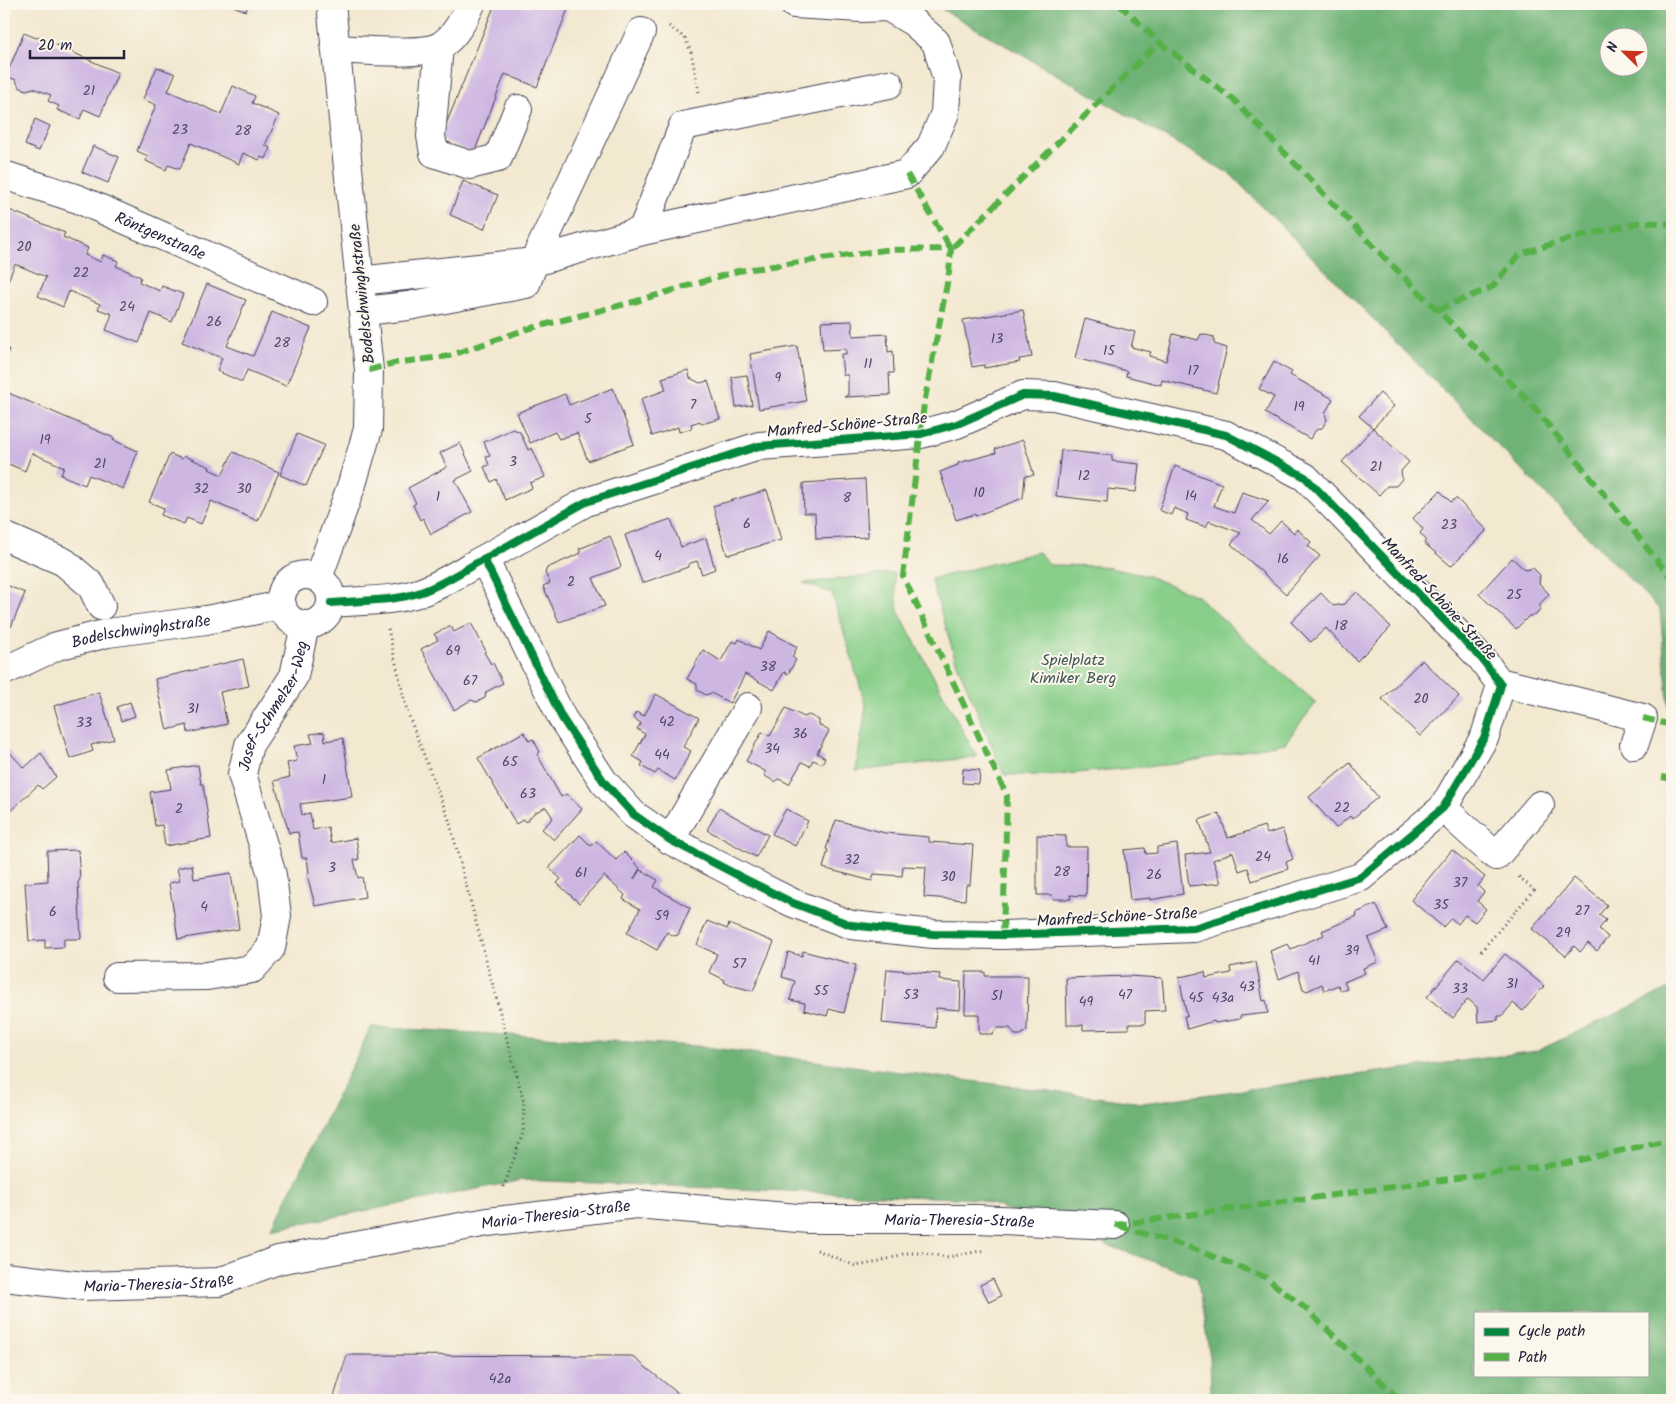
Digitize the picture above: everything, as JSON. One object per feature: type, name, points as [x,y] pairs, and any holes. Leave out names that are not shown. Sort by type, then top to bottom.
[{"type":"street","name":"Bodelschwinghstraße","points":[[318,578],[352,484],[368,429],[369,370],[365,311],[359,281],[331,4]]},
{"type":"street","points":[[336,49],[412,51],[439,47],[461,26],[471,4]]},
{"type":"street","points":[[359,281],[534,262],[642,231],[906,174],[931,146],[945,113],[947,79],[936,42],[914,22],[888,7],[861,8],[794,4]]},
{"type":"street","points":[[365,311],[526,284],[534,262],[654,28]]},
{"type":"street","points":[[439,47],[431,136],[434,153],[470,165],[498,158],[518,109]]},
{"type":"street","points":[[642,231],[683,126],[889,84]]},
{"type":"street","name":"Röntgenstraße","points":[[4,175],[78,199],[313,302]]},
{"type":"street","name":"Manfred-Schöne-Straße","points":[[331,603],[367,599],[383,601],[420,593],[586,502],[759,446],[921,434],[957,424],[1023,394],[1054,396],[1226,435],[1305,477],[1482,659],[1501,685],[1485,736],[1443,808],[1361,877],[1194,928],[1049,935],[933,934],[851,924],[793,903],[670,840],[633,814],[604,782],[562,718],[484,559]]},
{"type":"street","points":[[4,536],[64,562],[91,585],[101,606]]},
{"type":"street","points":[[300,576],[318,578],[328,588],[331,603],[328,612],[322,619],[314,624],[305,625],[294,622],[286,615],[282,605],[285,587],[291,580],[300,576]]},
{"type":"street","name":"Bodelschwinghstraße","points":[[4,671],[57,646],[108,633],[206,620],[282,605]]},
{"type":"street","name":"Josef-Schmelzer-Weg","points":[[117,977],[207,976],[252,969],[271,948],[277,916],[272,875],[242,774],[249,745],[294,676],[305,625]]},
{"type":"street","points":[[1501,685],[1499,682],[1576,712],[1643,718],[1634,745]]},
{"type":"street","points":[[670,840],[748,707]]},
{"type":"street","points":[[1443,808],[1496,856],[1540,805]]},
{"type":"street","name":"Maria-Theresia-Straße","points":[[4,1277],[84,1286],[219,1282],[278,1260],[488,1222],[636,1204],[809,1219],[977,1218],[1115,1225]]},
{"type":"path","points":[[654,28],[685,38],[691,52],[704,121]]},
{"type":"path","points":[[383,601],[407,712],[449,820],[524,1103],[520,1141],[510,1172],[488,1222]]},
{"type":"path","points":[[1481,951],[1534,890],[1496,856]]},
{"type":"path","points":[[812,1248],[856,1266],[879,1262],[906,1253],[960,1257],[987,1251],[977,1218]]},
{"type":"green space","points":[[933,4],[1672,4],[1672,747],[1660,610],[1230,174]]},
{"type":"green space","name":"Spielplatz Kimiker Berg","points":[[1039,552],[1049,565],[1100,566],[1148,576],[1197,596],[1316,703],[1285,743],[1175,764],[1054,775],[1004,775],[956,661],[931,579]]},
{"type":"green space","points":[[894,573],[898,611],[977,757],[856,771],[866,706],[832,593],[803,583]]},
{"type":"green space","points":[[1672,987],[1672,1400],[1211,1400],[1210,1357],[1197,1277],[977,1199],[523,1180],[272,1229],[371,1027],[697,1046],[1143,1103],[1537,1051]]},
{"type":"building","points":[[228,4],[249,4],[246,11]]},
{"type":"building","points":[[495,4],[519,4],[530,8],[531,4],[570,4],[537,87],[505,74],[474,153],[440,139]]},
{"type":"building","points":[[24,33],[36,38],[39,37],[118,73],[100,116],[84,109],[80,119],[57,110],[59,106],[48,101],[51,95],[33,88],[26,90],[19,87],[16,80],[6,76]]},
{"type":"building","points":[[157,67],[175,74],[168,91],[221,114],[233,86],[255,96],[252,103],[279,115],[265,145],[270,148],[266,159],[261,157],[259,160],[243,153],[239,164],[191,143],[180,169],[168,165],[166,170],[146,161],[148,156],[137,151],[156,105],[143,99]]},
{"type":"building","points":[[35,119],[50,126],[39,151],[25,145]]},
{"type":"building","points":[[93,146],[119,157],[108,183],[82,172]]},
{"type":"building","points":[[463,181],[498,195],[484,229],[450,215]]},
{"type":"building","points":[[7,209],[65,233],[63,237],[88,248],[85,255],[101,262],[103,255],[118,261],[116,266],[141,277],[139,282],[160,291],[162,286],[183,294],[172,322],[151,313],[139,343],[106,330],[112,314],[98,309],[100,304],[69,291],[63,307],[38,296],[46,277],[15,264],[7,283],[4,282],[4,215]]},
{"type":"building","points":[[207,284],[246,300],[227,346],[253,356],[272,312],[311,328],[286,386],[247,370],[242,382],[217,371],[222,358],[182,342]]},
{"type":"building","points":[[1023,310],[1032,357],[1019,359],[1020,362],[984,368],[984,365],[972,367],[963,320]]},
{"type":"building","points":[[1085,319],[1135,332],[1131,347],[1151,352],[1149,356],[1166,361],[1173,334],[1198,340],[1201,334],[1214,337],[1214,344],[1227,348],[1216,393],[1162,380],[1161,385],[1126,376],[1127,371],[1075,358]]},
{"type":"building","points":[[852,321],[853,336],[887,334],[888,352],[893,351],[894,373],[889,373],[890,395],[844,397],[848,395],[848,375],[843,375],[841,354],[846,354],[846,349],[823,350],[821,322]]},
{"type":"building","points":[[797,346],[806,401],[759,409],[750,354]]},
{"type":"building","points":[[4,347],[9,349],[4,362]]},
{"type":"building","points":[[1274,362],[1292,372],[1290,375],[1333,399],[1325,413],[1327,420],[1322,428],[1316,430],[1310,439],[1265,413],[1274,397],[1259,389]]},
{"type":"building","points":[[688,370],[690,378],[700,383],[708,381],[720,419],[701,424],[700,421],[691,424],[692,428],[679,432],[678,427],[652,436],[641,399],[666,390],[662,378]]},
{"type":"building","points":[[747,375],[752,405],[736,407],[732,377]]},
{"type":"building","points":[[613,388],[634,444],[588,461],[577,433],[559,439],[555,432],[530,443],[517,413],[565,394],[569,405]]},
{"type":"building","points":[[4,391],[114,438],[113,440],[138,451],[123,489],[89,475],[85,485],[61,475],[64,467],[32,453],[25,471],[4,462]]},
{"type":"building","points":[[1380,393],[1394,406],[1373,428],[1359,416]]},
{"type":"building","points":[[1373,428],[1409,462],[1401,471],[1402,479],[1396,486],[1387,486],[1379,495],[1342,462]]},
{"type":"building","points":[[513,429],[520,432],[528,450],[532,448],[545,477],[530,483],[532,488],[505,500],[496,479],[491,482],[484,467],[489,465],[486,457],[490,456],[484,442]]},
{"type":"building","points":[[297,434],[324,445],[306,486],[280,475]]},
{"type":"building","points":[[1023,440],[1034,475],[1025,476],[1023,498],[975,516],[975,514],[956,520],[940,472],[958,465],[958,463],[996,453],[995,449]]},
{"type":"building","points":[[460,443],[473,471],[455,480],[472,512],[431,534],[423,518],[420,520],[413,505],[416,503],[408,488],[447,467],[440,453]]},
{"type":"building","points":[[1061,450],[1112,456],[1112,461],[1139,464],[1136,492],[1108,489],[1107,502],[1056,496]]},
{"type":"building","points":[[233,452],[279,472],[258,521],[211,501],[201,524],[187,518],[184,524],[161,515],[164,508],[149,502],[170,454],[182,459],[184,456],[210,467],[209,469],[222,475]]},
{"type":"building","points":[[1175,466],[1222,484],[1214,506],[1234,513],[1242,492],[1269,501],[1252,520],[1269,534],[1281,521],[1294,533],[1297,529],[1311,542],[1308,546],[1320,556],[1286,594],[1231,544],[1241,533],[1209,521],[1206,527],[1186,520],[1188,514],[1174,508],[1171,515],[1159,510]]},
{"type":"building","points":[[865,479],[868,537],[816,539],[815,513],[804,513],[803,483]]},
{"type":"building","points":[[767,490],[781,540],[727,555],[713,506]]},
{"type":"building","points":[[1440,491],[1451,502],[1456,498],[1487,530],[1451,566],[1424,543],[1426,540],[1420,533],[1423,529],[1413,518]]},
{"type":"building","points":[[671,519],[681,547],[706,538],[715,569],[702,574],[697,561],[688,564],[688,567],[642,583],[625,535]]},
{"type":"building","points":[[610,536],[621,567],[593,578],[605,606],[559,622],[543,586],[550,583],[545,573],[547,568],[581,553],[579,549]]},
{"type":"building","points":[[1512,558],[1525,570],[1533,568],[1540,575],[1539,583],[1549,594],[1540,604],[1540,610],[1536,615],[1529,616],[1516,629],[1479,594]]},
{"type":"building","points":[[4,584],[25,593],[11,627],[4,623]]},
{"type":"building","points":[[1357,592],[1391,627],[1357,661],[1326,628],[1311,642],[1291,622],[1321,593],[1333,606],[1344,604]]},
{"type":"building","points":[[471,623],[486,651],[484,652],[491,664],[493,663],[503,683],[486,692],[485,698],[477,702],[471,700],[454,710],[421,649],[438,640],[434,634],[451,626],[454,632]]},
{"type":"building","points":[[769,631],[797,647],[792,657],[796,660],[788,674],[784,672],[774,690],[745,674],[730,703],[711,693],[706,695],[697,690],[697,684],[687,679],[703,650],[721,661],[732,641],[737,643],[739,639],[759,650]]},
{"type":"building","points":[[243,659],[249,686],[220,692],[227,724],[188,733],[187,725],[167,730],[155,679]]},
{"type":"building","points":[[1422,660],[1459,696],[1420,736],[1382,699]]},
{"type":"building","points":[[99,692],[114,739],[91,745],[93,751],[70,759],[54,706]]},
{"type":"building","points":[[656,694],[699,718],[683,747],[691,751],[675,780],[658,770],[655,774],[641,766],[643,762],[633,756],[645,734],[637,729],[641,723],[633,718],[636,712],[644,716]]},
{"type":"building","points":[[130,702],[135,716],[121,721],[117,707]]},
{"type":"building","points":[[786,708],[804,717],[809,715],[819,720],[819,725],[829,731],[817,753],[825,758],[822,764],[813,760],[810,766],[802,762],[789,784],[779,779],[775,782],[765,776],[765,771],[746,761],[762,732],[770,736]]},
{"type":"building","points":[[324,732],[325,741],[343,738],[352,797],[300,804],[302,815],[310,813],[313,830],[328,827],[331,843],[356,838],[359,859],[354,860],[358,878],[362,877],[365,897],[315,906],[307,874],[309,873],[307,858],[302,858],[298,832],[289,833],[274,781],[290,777],[287,763],[297,761],[294,746],[313,743],[310,734]]},
{"type":"building","points":[[524,732],[529,741],[533,739],[540,752],[537,754],[561,797],[566,794],[582,809],[554,840],[542,829],[553,818],[546,807],[534,813],[526,822],[524,819],[516,824],[478,758]]},
{"type":"building","points":[[4,746],[24,768],[41,753],[56,777],[42,789],[38,785],[4,817]]},
{"type":"building","points":[[1350,763],[1378,797],[1352,819],[1350,816],[1336,828],[1309,797]]},
{"type":"building","points":[[198,765],[201,784],[203,784],[211,838],[165,846],[162,825],[155,826],[150,792],[171,789],[168,770]]},
{"type":"building","points":[[963,769],[980,770],[979,784],[962,783]]},
{"type":"building","points":[[719,808],[768,835],[756,857],[707,830]]},
{"type":"building","points":[[786,809],[808,821],[795,846],[772,834]]},
{"type":"building","points":[[1219,813],[1228,838],[1264,826],[1267,834],[1282,829],[1293,859],[1286,862],[1288,869],[1252,881],[1248,868],[1239,871],[1233,852],[1213,860],[1221,883],[1189,886],[1185,855],[1210,852],[1199,820]]},
{"type":"building","points":[[836,820],[885,833],[929,837],[929,842],[973,845],[970,885],[966,885],[965,900],[924,897],[926,867],[903,866],[902,876],[874,874],[872,881],[823,868],[828,850],[826,849]]},
{"type":"building","points":[[580,835],[591,846],[596,841],[616,860],[624,852],[640,868],[634,879],[640,870],[658,880],[654,887],[690,908],[678,935],[674,936],[667,932],[657,950],[627,933],[640,909],[623,899],[625,895],[604,876],[579,903],[557,883],[561,879],[549,868]]},
{"type":"building","points":[[1037,835],[1066,836],[1066,847],[1087,847],[1086,896],[1070,895],[1071,899],[1053,899],[1052,895],[1037,895]]},
{"type":"building","points":[[1177,844],[1183,894],[1150,900],[1150,898],[1130,900],[1124,850],[1145,848],[1146,854],[1157,853],[1157,847]]},
{"type":"building","points":[[78,850],[81,939],[64,939],[64,947],[45,948],[45,940],[29,941],[25,883],[48,881],[47,851]]},
{"type":"building","points":[[1452,850],[1485,877],[1478,886],[1484,892],[1477,901],[1486,909],[1475,922],[1465,915],[1458,924],[1451,918],[1443,927],[1411,900]]},
{"type":"building","points":[[192,865],[194,879],[231,873],[239,929],[178,939],[169,883],[180,881],[177,868]]},
{"type":"building","points":[[1574,878],[1607,905],[1599,915],[1606,920],[1599,929],[1608,937],[1597,951],[1588,943],[1580,952],[1574,946],[1566,956],[1532,929]]},
{"type":"building","points":[[1376,904],[1388,930],[1368,938],[1378,962],[1363,968],[1365,973],[1344,982],[1347,989],[1341,991],[1338,985],[1324,991],[1322,984],[1307,991],[1303,989],[1298,971],[1279,979],[1270,951],[1288,944],[1291,949],[1324,935],[1322,931],[1357,916],[1356,913]]},
{"type":"building","points":[[707,921],[727,929],[729,924],[774,942],[753,991],[730,985],[724,982],[725,980],[709,972],[717,954],[697,945]]},
{"type":"building","points":[[803,951],[856,965],[844,1013],[829,1009],[827,1016],[804,1010],[805,1003],[790,1000],[795,981],[782,977],[788,952],[802,956]]},
{"type":"building","points":[[1505,954],[1544,986],[1523,1011],[1513,1003],[1502,1016],[1498,1016],[1498,1020],[1478,1022],[1477,1007],[1468,999],[1453,1018],[1427,997],[1459,959],[1484,979]]},
{"type":"building","points":[[1256,962],[1263,1001],[1266,1000],[1268,1013],[1240,1016],[1240,1019],[1215,1023],[1214,1021],[1187,1029],[1184,1016],[1187,1016],[1179,977],[1205,972],[1206,978],[1231,973],[1230,967]]},
{"type":"building","points":[[887,969],[940,974],[939,980],[961,982],[960,1010],[936,1008],[935,1028],[882,1023]]},
{"type":"building","points":[[966,972],[985,972],[985,976],[1028,976],[1027,1030],[1021,1035],[1015,1035],[1010,1028],[997,1028],[992,1034],[979,1034],[979,1014],[965,1014]]},
{"type":"building","points":[[1128,976],[1162,978],[1165,1010],[1145,1011],[1145,1024],[1129,1024],[1129,1029],[1083,1030],[1083,1025],[1067,1025],[1066,978]]},
{"type":"building","points":[[993,1279],[1001,1296],[989,1302],[980,1285]]},
{"type":"building","points":[[347,1355],[632,1356],[686,1400],[333,1400]]},
{"type":"marked path","points":[[1119,4],[1159,42],[1235,101],[1384,257],[1529,401],[1672,579]]},
{"type":"marked path","points":[[907,174],[951,249],[1159,42]]},
{"type":"marked path","points":[[1437,310],[1492,287],[1520,254],[1572,238],[1642,222],[1672,224]]},
{"type":"marked path","points":[[369,370],[394,363],[449,356],[524,330],[637,301],[738,271],[884,250],[951,249],[949,273],[924,404],[903,576],[1007,796],[1003,935]]},
{"type":"marked path","points":[[1643,718],[1672,725]]},
{"type":"marked path","points":[[1662,777],[1672,779]]},
{"type":"marked path","points":[[1115,1225],[1567,1163],[1672,1139]]},
{"type":"marked path","points":[[1119,1226],[1186,1246],[1265,1277],[1305,1308],[1400,1400]]},
{"type":"cycle path","points":[[331,603],[386,599],[418,593],[443,582],[484,559],[562,718],[604,782],[633,814],[670,840],[793,903],[851,925],[933,934],[1003,935],[1194,928],[1361,877],[1443,808],[1485,736],[1501,685],[1482,659],[1305,477],[1226,435],[1054,396],[1023,395],[957,424],[921,434],[759,446],[586,502],[484,559]]}]
